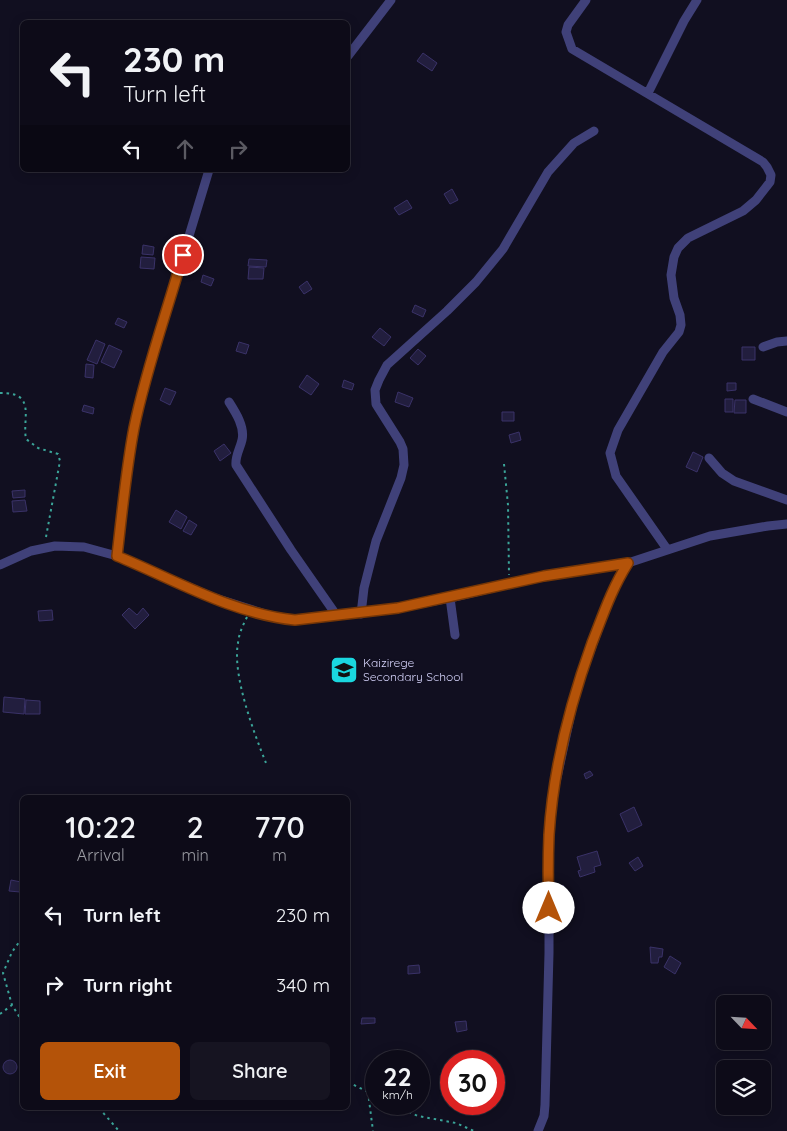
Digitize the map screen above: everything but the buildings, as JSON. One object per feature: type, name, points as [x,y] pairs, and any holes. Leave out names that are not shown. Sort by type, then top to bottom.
[{"type":"street","points":[[350,53],[391,0]]},
{"type":"street","points":[[586,0],[566,32],[567,40],[572,49],[763,162],[771,175],[770,182],[756,200],[743,211],[688,238],[678,248],[674,257],[671,275],[674,298],[680,315],[681,325],[679,332],[663,352],[618,430],[610,453],[616,476],[667,550]]},
{"type":"street","points":[[648,93],[680,29],[697,0]]},
{"type":"street","points":[[361,614],[364,588],[376,541],[401,478],[404,464],[403,449],[400,442],[376,404],[376,390],[379,380],[387,365],[476,282],[503,249],[548,172],[574,143],[594,131]]},
{"type":"street","points":[[117,556],[134,426],[155,348],[208,172]]},
{"type":"street","points":[[763,347],[787,341]]},
{"type":"street","points":[[753,399],[787,412]]},
{"type":"street","points":[[229,402],[243,430],[236,465],[337,616]]},
{"type":"street","points":[[709,458],[722,473],[734,480],[787,500]]},
{"type":"street","points":[[0,565],[31,551],[63,546],[84,547],[117,556],[212,598],[278,618],[295,620],[361,614],[450,598],[544,576],[628,563],[710,536],[787,524]]},
{"type":"street","points":[[538,1131],[544,1116],[545,1104],[549,953],[549,836],[553,796],[576,690],[612,591],[628,563]]},
{"type":"street","points":[[450,598],[454,635]]},
{"type":"path","points":[[0,393],[13,394],[21,398],[27,412],[26,439],[38,448],[58,454],[60,461],[44,549]]},
{"type":"path","points":[[504,464],[508,505],[510,584]]},
{"type":"path","points":[[250,610],[241,629],[237,644],[238,665],[253,731],[266,763]]},
{"type":"path","points":[[20,941],[12,952],[3,973],[12,1005],[20,1018]]},
{"type":"path","points":[[0,1014],[12,1005]]},
{"type":"path","points":[[350,1083],[365,1090]]},
{"type":"path","points":[[101,1110],[119,1131]]},
{"type":"path","points":[[371,1115],[373,1131]]},
{"type":"path","points":[[416,1115],[456,1123],[474,1131]]},
{"type":"place","name":"Kaizirege Secondary School","points":[[344,670]]},
{"type":"route","points":[[183,255],[134,426],[117,556],[212,598],[259,613],[295,620],[361,614],[398,608],[544,576],[628,563],[615,584],[606,606],[571,708],[553,796],[549,836],[549,908]]}]
